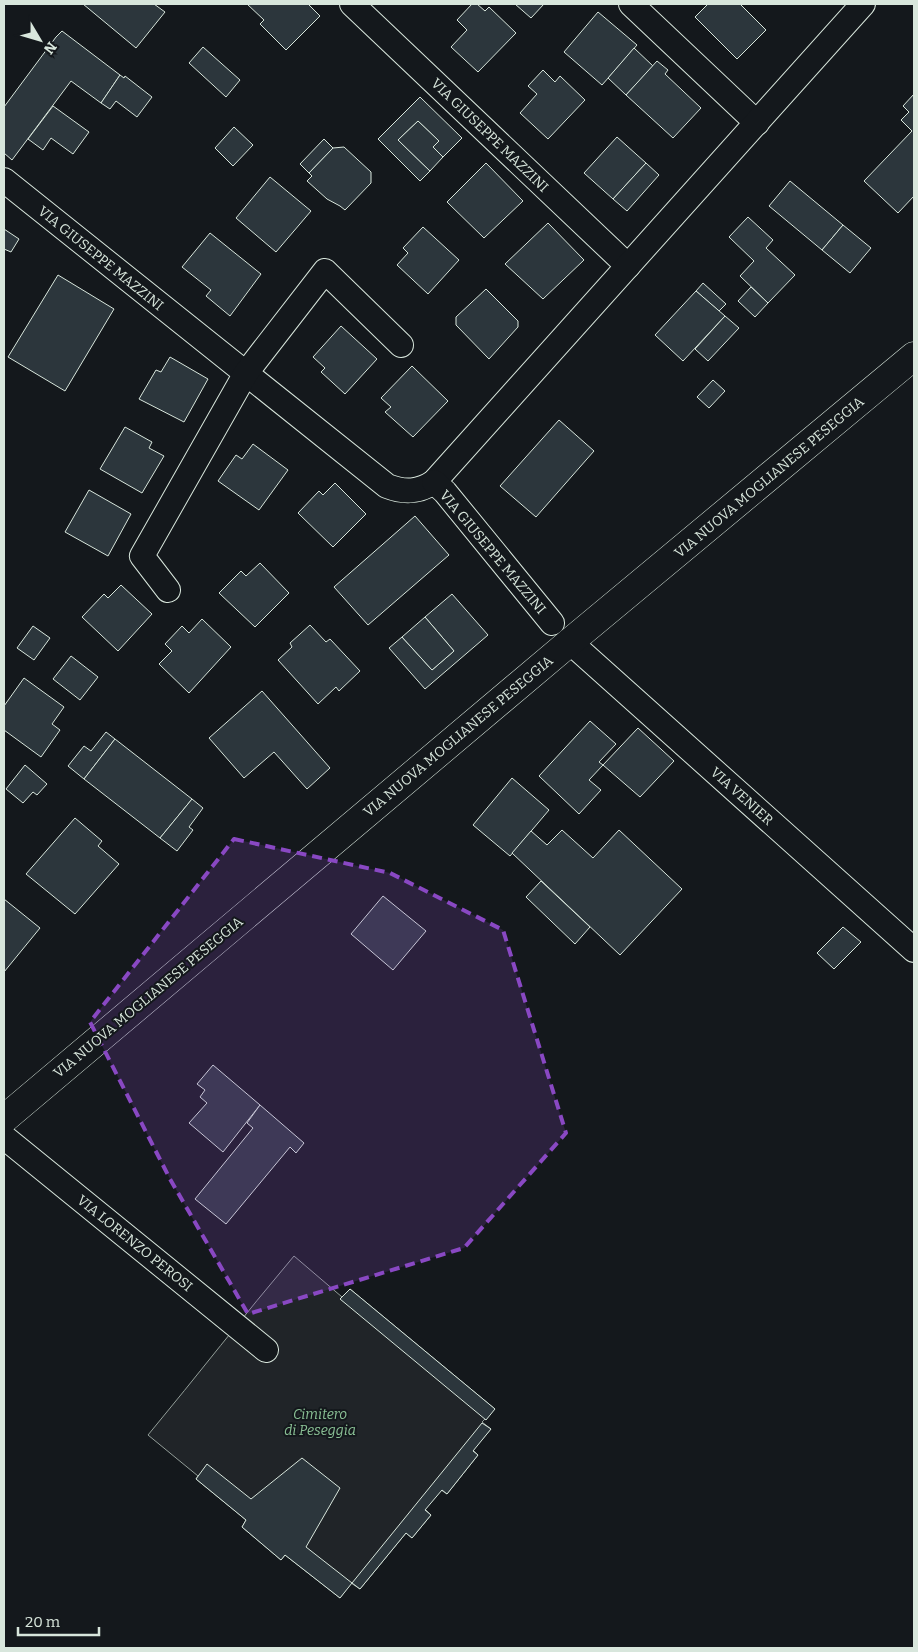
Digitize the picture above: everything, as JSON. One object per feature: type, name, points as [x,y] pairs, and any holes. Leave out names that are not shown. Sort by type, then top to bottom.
[{"type":"main road","name":"VIA NUOVA MOGLIANESE PESEGGIA","points":[[4,1119],[561,632],[914,356]]},
{"type":"street","name":"VIA GIUSEPPE MAZZINI","points":[[352,4],[628,266]]},
{"type":"street","points":[[631,4],[757,123]]},
{"type":"street","name":"VIA GIUSEPPE MAZZINI","points":[[4,180],[387,486],[398,491],[410,492],[427,487],[434,482],[863,4]]},
{"type":"street","points":[[168,590],[142,556],[246,373],[325,271],[401,345]]},
{"type":"street","name":"VIA GIUSEPPE MAZZINI","points":[[434,482],[561,632]]},
{"type":"street","name":"VIA VENIER","points":[[561,632],[914,950]]},
{"type":"street","name":"VIA LORENZO PEROSI","points":[[4,1137],[266,1350]]},
{"type":"highlighted area","points":[[234,839],[390,873],[503,930],[566,1133],[464,1248],[248,1314],[170,1179],[90,1022]]},
{"type":"green space","name":"Cimitero di Peseggia","points":[[294,1256],[342,1297],[350,1289],[495,1409],[482,1422],[491,1429],[473,1450],[478,1455],[447,1494],[441,1490],[425,1509],[431,1515],[412,1538],[406,1533],[360,1589],[351,1583],[340,1598],[285,1555],[281,1560],[242,1527],[246,1520],[196,1479],[198,1476],[148,1435]]},
{"type":"building","points":[[83,4],[154,4],[165,12],[136,48]]},
{"type":"building","points":[[247,4],[308,4],[320,16],[286,50],[260,24],[264,20]]},
{"type":"building","points":[[472,4],[477,4],[485,11],[489,7],[516,33],[478,72],[451,47],[467,30],[457,20]]},
{"type":"building","points":[[515,4],[544,4],[531,18]]},
{"type":"building","points":[[708,4],[740,4],[766,30],[737,59],[695,17]]},
{"type":"building","points":[[598,12],[637,45],[602,85],[564,52]]},
{"type":"building","points":[[62,31],[120,75],[101,103],[71,81],[12,160],[4,153],[4,107]]},
{"type":"building","points":[[203,47],[240,80],[226,97],[189,63]]},
{"type":"building","points":[[634,48],[653,66],[626,95],[608,78]]},
{"type":"building","points":[[657,61],[668,70],[665,74],[701,108],[673,138],[626,95]]},
{"type":"building","points":[[543,70],[555,82],[560,76],[585,100],[548,139],[520,113],[537,94],[528,86]]},
{"type":"building","points":[[120,75],[124,78],[125,76],[152,97],[137,117],[116,101],[110,109],[101,103]]},
{"type":"building","points":[[914,94],[914,196],[898,213],[864,181],[912,131],[901,120],[909,112],[903,106]]},
{"type":"building","points":[[420,97],[462,138],[443,157],[433,147],[439,141],[418,121],[398,140],[430,171],[420,181],[378,139]]},
{"type":"building","points":[[53,106],[89,132],[73,154],[51,138],[43,150],[28,139]]},
{"type":"building","points":[[418,121],[439,141],[433,147],[443,157],[430,171],[398,140]]},
{"type":"building","points":[[234,127],[253,145],[233,166],[215,148]]},
{"type":"building","points":[[617,137],[646,163],[613,199],[584,173]]},
{"type":"building","points":[[324,139],[333,148],[309,173],[300,164]]},
{"type":"building","points":[[344,147],[371,172],[371,183],[345,210],[327,199],[307,181],[312,176],[309,173],[333,148]]},
{"type":"building","points":[[486,163],[523,201],[484,238],[447,202]]},
{"type":"building","points":[[646,163],[659,175],[627,211],[613,199]]},
{"type":"building","points":[[270,177],[311,211],[276,252],[236,218]]},
{"type":"building","points":[[790,181],[843,225],[822,250],[769,206]]},
{"type":"building","points":[[748,217],[773,240],[766,248],[795,275],[768,303],[740,276],[754,261],[729,237]]},
{"type":"building","points":[[548,223],[584,260],[543,299],[505,264]]},
{"type":"building","points":[[843,225],[871,248],[850,273],[822,250]]},
{"type":"building","points":[[423,227],[459,260],[428,294],[397,265],[408,253],[403,248]]},
{"type":"building","points":[[4,229],[19,239],[11,252],[4,249]]},
{"type":"building","points":[[210,233],[261,274],[230,316],[206,296],[211,290],[182,267]]},
{"type":"building","points":[[58,275],[114,309],[65,391],[8,357]]},
{"type":"building","points":[[703,283],[726,304],[719,311],[696,291]]},
{"type":"building","points":[[751,287],[768,303],[755,317],[738,301]]},
{"type":"building","points":[[486,289],[518,321],[518,327],[489,359],[456,325],[456,317]]},
{"type":"building","points":[[696,291],[725,316],[683,361],[655,335]]},
{"type":"building","points":[[725,316],[739,328],[708,361],[695,349]]},
{"type":"building","points":[[341,326],[377,359],[345,394],[321,372],[325,368],[313,357]]},
{"type":"building","points":[[170,357],[208,379],[184,422],[139,399],[156,370],[161,372]]},
{"type":"building","points":[[412,366],[448,401],[413,437],[385,412],[391,407],[381,398]]},
{"type":"building","points":[[713,380],[725,391],[709,408],[697,397]]},
{"type":"building","points":[[559,420],[594,451],[536,517],[500,486]]},
{"type":"building","points":[[125,427],[152,442],[149,448],[164,456],[142,493],[100,469]]},
{"type":"building","points":[[253,444],[288,470],[259,510],[218,481],[236,455],[242,459]]},
{"type":"building","points":[[335,483],[366,514],[333,547],[298,513],[319,491],[323,495]]},
{"type":"building","points":[[89,490],[131,514],[108,556],[65,532]]},
{"type":"building","points":[[415,516],[449,555],[368,625],[334,587]]},
{"type":"building","points":[[260,563],[289,593],[255,627],[219,593],[241,571],[246,576]]},
{"type":"building","points":[[121,585],[152,614],[118,651],[82,617],[104,594],[108,598]]},
{"type":"building","points":[[452,594],[488,635],[425,689],[389,648],[402,637],[432,670],[454,651],[425,617]]},
{"type":"building","points":[[425,617],[454,651],[432,670],[402,637]]},
{"type":"building","points":[[202,619],[231,647],[189,693],[159,664],[172,651],[165,644],[182,626],[189,633]]},
{"type":"building","points":[[310,625],[326,642],[330,639],[360,671],[339,691],[336,687],[318,704],[278,660],[292,647],[290,643]]},
{"type":"building","points":[[33,626],[50,638],[34,660],[17,648]]},
{"type":"building","points":[[71,656],[98,677],[80,700],[53,679]]},
{"type":"building","points":[[24,678],[64,707],[52,724],[60,730],[41,757],[4,730],[4,706]]},
{"type":"building","points":[[262,691],[330,768],[307,789],[274,752],[244,778],[209,738]]},
{"type":"building","points":[[590,721],[616,744],[599,762],[603,765],[589,780],[601,790],[579,814],[539,776]]},
{"type":"building","points":[[638,728],[674,761],[640,797],[603,765]]},
{"type":"building","points":[[106,732],[115,739],[84,779],[68,766],[84,746],[91,751]]},
{"type":"building","points":[[115,739],[192,799],[160,838],[84,779]]},
{"type":"building","points":[[25,765],[47,784],[37,795],[33,792],[23,803],[6,789]]},
{"type":"building","points":[[512,778],[549,810],[510,856],[473,825]]},
{"type":"building","points":[[192,799],[203,808],[189,827],[193,830],[177,851],[160,838]]},
{"type":"building","points":[[75,818],[102,841],[98,846],[119,864],[75,914],[26,874]]},
{"type":"building","points":[[562,830],[593,858],[619,830],[682,889],[620,955],[512,853],[531,831],[547,845]]},
{"type":"building","points":[[541,881],[590,927],[575,944],[526,897]]},
{"type":"building","points":[[383,896],[426,931],[393,970],[351,934]]},
{"type":"building","points":[[4,899],[40,928],[4,972]]},
{"type":"building","points":[[843,927],[861,942],[834,969],[817,953]]},
{"type":"building","points":[[213,1065],[260,1105],[223,1152],[189,1123],[207,1103],[200,1097],[205,1090],[197,1084]]},
{"type":"building","points":[[260,1105],[304,1143],[296,1153],[290,1147],[226,1224],[195,1199],[253,1128],[247,1123]]},
{"type":"building","points":[[350,1289],[495,1409],[486,1420],[340,1299]]},
{"type":"building","points":[[482,1423],[491,1429],[473,1451],[478,1455],[447,1494],[442,1490],[425,1510],[431,1515],[412,1538],[406,1533],[360,1589],[352,1583]]},
{"type":"building","points":[[302,1458],[340,1488],[306,1547],[352,1583],[340,1598],[285,1555],[281,1560],[242,1527],[246,1520],[196,1479],[207,1464],[251,1499]]}]
